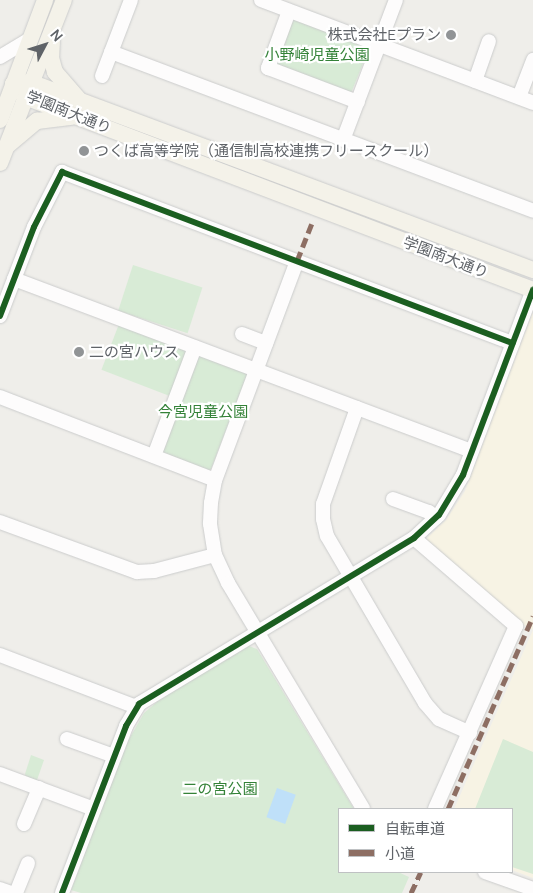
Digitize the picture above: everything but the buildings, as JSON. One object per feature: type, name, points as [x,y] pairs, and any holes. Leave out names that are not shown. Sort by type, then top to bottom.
[{"type":"main road","points":[[0,120],[45,0]]},
{"type":"main road","points":[[3,155],[64,0]]},
{"type":"main road","points":[[3,155],[37,121],[80,109],[53,68],[51,58],[54,25]]},
{"type":"main road","name":"学園南大通り","points":[[13,84],[533,270]]},
{"type":"main road","name":"学園南大通り","points":[[80,109],[533,290]]},
{"type":"street","points":[[102,76],[131,0]]},
{"type":"street","points":[[261,0],[533,103]]},
{"type":"street","points":[[343,140],[396,0]]},
{"type":"street","points":[[289,11],[268,68],[358,102]]},
{"type":"street","points":[[0,57],[30,39]]},
{"type":"street","points":[[475,81],[489,41]]},
{"type":"street","points":[[111,52],[533,211]]},
{"type":"street","points":[[518,97],[532,60]]},
{"type":"street","points":[[0,316],[34,227],[62,172],[513,343]]},
{"type":"street","points":[[297,261],[216,480],[210,514],[215,555],[228,583],[362,808]]},
{"type":"street","points":[[14,280],[471,451]]},
{"type":"street","points":[[62,893],[114,756],[136,706],[147,697],[414,538],[436,518],[456,490],[533,290]]},
{"type":"street","points":[[242,334],[266,343]]},
{"type":"street","points":[[154,456],[195,347]]},
{"type":"street","points":[[0,397],[216,480]]},
{"type":"street","points":[[358,408],[327,489],[322,511],[327,536],[425,703],[439,719],[470,733]]},
{"type":"street","points":[[393,499],[428,512],[436,518]]},
{"type":"street","points":[[0,522],[137,572],[154,571],[215,555]]},
{"type":"street","points":[[414,538],[516,626],[435,808]]},
{"type":"street","points":[[0,655],[136,706]]},
{"type":"street","points":[[68,739],[114,756]]},
{"type":"street","points":[[0,774],[94,809]]},
{"type":"street","points":[[24,824],[38,788]]},
{"type":"street","points":[[16,893],[28,863]]},
{"type":"street","points":[[488,873],[533,889]]},
{"type":"street","points":[[0,889],[11,893]]},
{"type":"shaded area","points":[[532,314],[533,630],[522,624],[427,544],[427,538],[446,520],[465,491]]},
{"type":"shaded area","points":[[533,630],[533,878],[513,870],[513,808],[454,808]]},
{"type":"green space","name":"小野崎児童公園","points":[[294,17],[367,45],[369,49],[351,93],[275,68]]},
{"type":"green space","points":[[133,265],[202,288],[188,333],[118,311]]},
{"type":"green space","points":[[119,324],[187,350],[170,396],[101,370]]},
{"type":"green space","name":"今宮児童公園","points":[[200,354],[246,371],[247,375],[211,469],[208,471],[162,455],[160,450]]},
{"type":"green space","name":"二の宮公園","points":[[249,646],[257,649],[353,808],[338,808],[338,873],[400,873],[409,877],[402,893],[81,893],[71,890],[125,746],[144,713],[164,696]]},
{"type":"green space","points":[[503,739],[533,752],[533,874],[513,867],[513,808],[475,808]]},
{"type":"green space","points":[[31,755],[44,760],[36,783],[27,780],[25,774]]},
{"type":"water","points":[[277,788],[296,795],[285,824],[266,817]]},
{"type":"marked path","points":[[297,261],[312,223]]},
{"type":"marked path","points":[[448,808],[533,616]]},
{"type":"marked path","points":[[411,893],[421,873]]},
{"type":"cycle path","points":[[0,316],[34,227],[62,172],[513,343]]},
{"type":"cycle path","points":[[62,893],[126,726],[139,704],[414,538],[439,515],[463,475],[533,290]]},
{"type":"place","name":"株式会社Eプラン","points":[[451,35]]},
{"type":"place","name":"つくば高等学院（通信制高校連携フリースクール）","points":[[84,151]]},
{"type":"place","name":"二の宮ハウス","points":[[79,352]]}]
